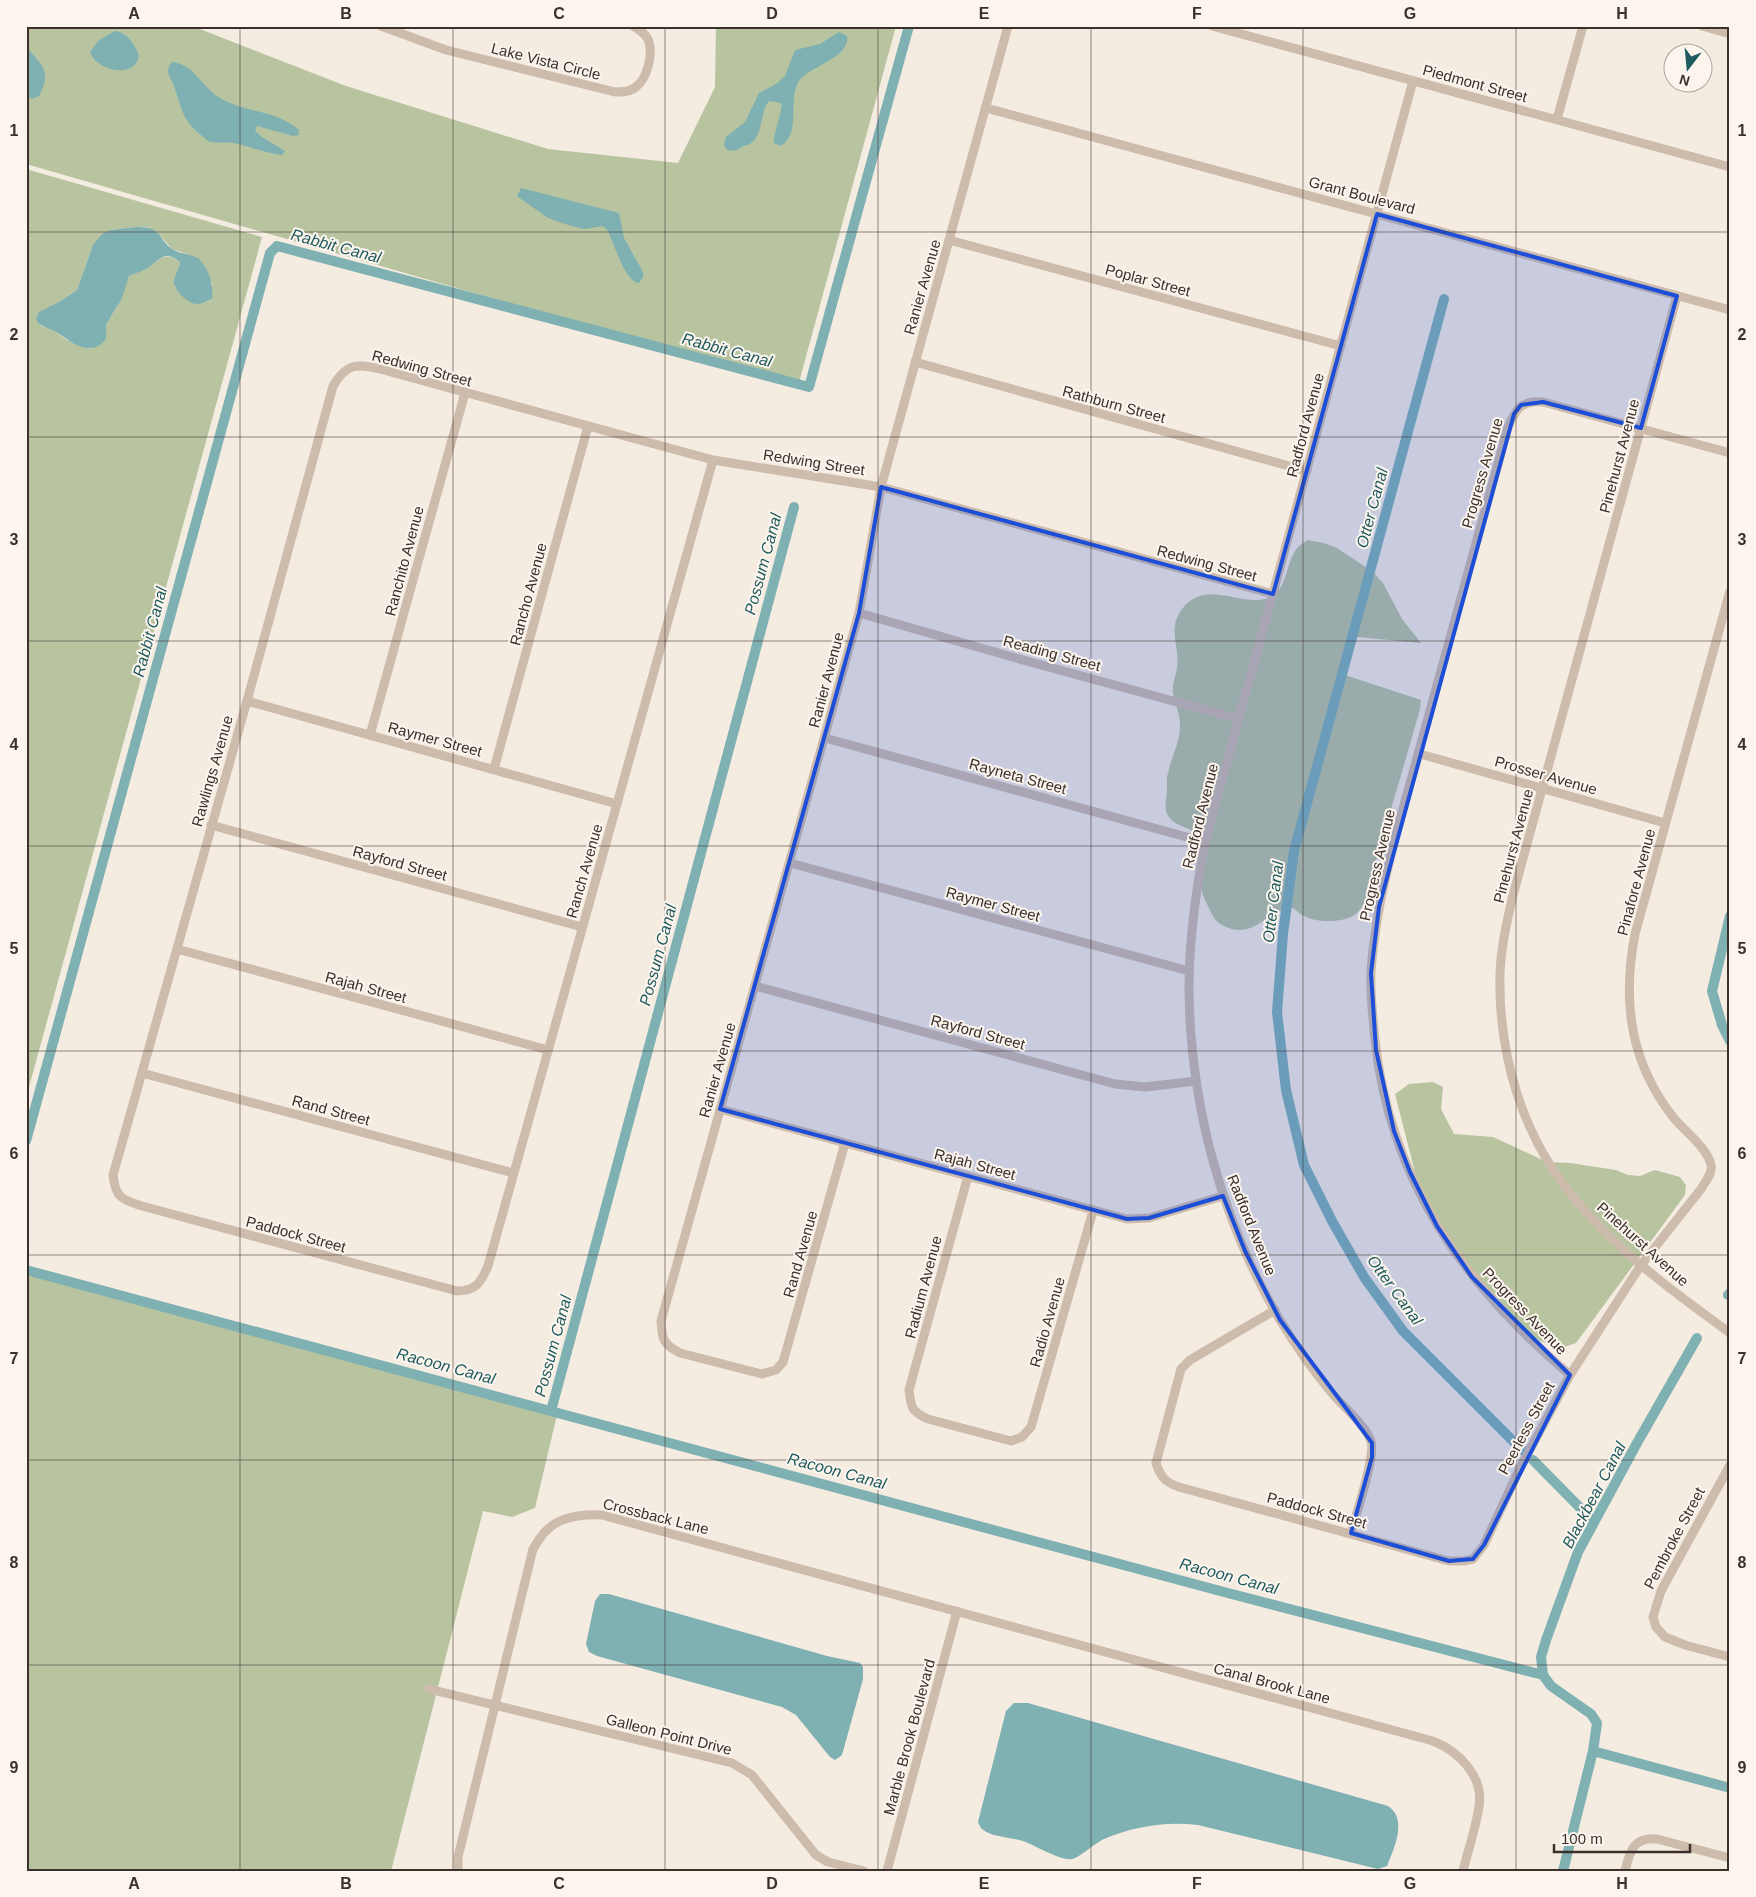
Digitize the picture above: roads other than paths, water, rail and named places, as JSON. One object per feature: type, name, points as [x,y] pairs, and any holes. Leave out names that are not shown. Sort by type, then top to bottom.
[{"type":"street","name":"Lake Vista Circle","points":[[381,26],[446,50],[615,92],[627,92],[637,87],[644,77],[650,53],[649,42],[643,33],[633,26]]},
{"type":"street","name":"Ranier Avenue","points":[[776,1370],[762,1374],[680,1353],[668,1347],[662,1339],[661,1321],[859,614],[881,487],[1008,26]]},
{"type":"street","name":"Piedmont Street","points":[[1212,26],[1730,166]]},
{"type":"street","points":[[1557,119],[1583,26]]},
{"type":"street","points":[[1702,26],[1730,34]]},
{"type":"street","name":"Radford Avenue","points":[[1351,1533],[1372,1457],[1372,1443],[1367,1433],[1304,1358],[1275,1310],[1245,1251],[1223,1196],[1206,1134],[1196,1081],[1190,1011],[1189,971],[1196,895],[1205,842],[1413,81]]},
{"type":"street","name":"Grant Boulevard","points":[[986,108],[1730,310]]},
{"type":"street","name":"Poplar Street","points":[[949,240],[1340,346]]},
{"type":"street","name":"Pinehurst Avenue","points":[[1677,296],[1513,895],[1501,957],[1500,1002],[1507,1057],[1519,1100],[1528,1122],[1555,1172],[1575,1200],[1641,1265],[1730,1333]]},
{"type":"street","name":"Rathburn Street","points":[[915,362],[1307,471]]},
{"type":"street","name":"Redwing Street","points":[[349,367],[375,367],[713,460],[881,487],[1272,594]]},
{"type":"street","name":"Rawlings Avenue","points":[[115,1188],[113,1175],[247,701],[333,386],[340,374],[349,367]]},
{"type":"street","name":"Ranchito Avenue","points":[[370,736],[465,393]]},
{"type":"street","name":"Progress Avenue","points":[[1570,1375],[1544,1352],[1486,1293],[1445,1240],[1426,1208],[1394,1132],[1382,1088],[1372,1007],[1371,973],[1384,883],[1508,427],[1514,414],[1521,405],[1532,401],[1543,402],[1641,428]]},
{"type":"street","name":"Rancho Avenue","points":[[494,769],[588,426]]},
{"type":"street","points":[[1641,428],[1730,453]]},
{"type":"street","name":"Ranch Avenue","points":[[477,1287],[484,1277],[488,1266],[713,460]]},
{"type":"street","name":"Pinafore Avenue","points":[[1711,1165],[1700,1146],[1680,1126],[1666,1108],[1648,1078],[1638,1053],[1630,1015],[1628,994],[1630,958],[1635,934],[1730,591]]},
{"type":"street","name":"Reading Street","points":[[859,614],[1239,719]]},
{"type":"street","name":"Raymer Street","points":[[247,701],[616,804]]},
{"type":"street","name":"Rayneta Street","points":[[825,738],[1205,842]]},
{"type":"street","name":"Prosser Avenue","points":[[1420,754],[1666,823]]},
{"type":"street","name":"Rayford Street","points":[[211,826],[582,927]]},
{"type":"street","name":"Raymer Street","points":[[790,863],[1189,971]]},
{"type":"street","name":"Rajah Street","points":[[177,949],[548,1050]]},
{"type":"street","name":"Rayford Street","points":[[755,986],[1115,1084],[1145,1087],[1196,1081]]},
{"type":"street","name":"Rand Street","points":[[142,1073],[513,1173]]},
{"type":"street","name":"Rajah Street","points":[[720,1110],[1127,1220],[1149,1218],[1223,1196]]},
{"type":"street","name":"Rand Avenue","points":[[776,1370],[783,1362],[786,1353],[845,1143]]},
{"type":"street","name":"Peerless Street","points":[[1473,1559],[1484,1545],[1520,1468],[1570,1375],[1641,1265],[1701,1189],[1710,1175],[1711,1165]]},
{"type":"street","name":"Radium Avenue","points":[[968,1176],[911,1381],[909,1390],[910,1406],[918,1415],[928,1419],[1000,1439],[1010,1441],[1022,1437]]},
{"type":"street","name":"Paddock Street","points":[[115,1188],[120,1197],[142,1206],[332,1258],[457,1291],[467,1291],[477,1287]]},
{"type":"street","name":"Radio Avenue","points":[[1022,1437],[1031,1426],[1093,1211]]},
{"type":"street","name":"Paddock Street","points":[[1275,1310],[1190,1360],[1181,1369],[1156,1463],[1160,1473],[1167,1482],[1178,1487],[1449,1560],[1464,1561],[1473,1559]]},
{"type":"street","name":"Pembroke Street","points":[[1730,1464],[1661,1591],[1653,1616],[1656,1627],[1665,1637],[1676,1642],[1730,1657]]},
{"type":"street","name":"Crossback Lane","points":[[458,1871],[458,1857],[533,1549],[547,1529],[560,1522],[584,1514],[602,1515],[957,1611]]},
{"type":"street","name":"Marble Brook Boulevard","points":[[887,1871],[957,1611]]},
{"type":"street","name":"Canal Brook Lane","points":[[957,1611],[1414,1735],[1446,1746],[1464,1761],[1479,1791],[1479,1805],[1463,1871]]},
{"type":"street","name":"Galleon Point Drive","points":[[429,1689],[732,1763],[752,1775],[816,1855],[828,1862],[864,1871]]},
{"type":"street","points":[[1625,1871],[1630,1853],[1637,1842],[1647,1838],[1730,1858]]},
{"type":"water","points":[[115,31],[127,36],[139,55],[137,63],[124,70],[108,68],[100,64],[90,52],[99,40]]},
{"type":"water","points":[[839,32],[847,36],[846,44],[842,50],[799,81],[794,97],[793,124],[787,140],[781,146],[774,143],[782,106],[781,103],[769,101],[755,139],[750,144],[737,150],[726,149],[724,144],[726,137],[745,122],[759,93],[776,84],[785,76],[795,50],[820,44]]},
{"type":"water","points":[[26,46],[40,63],[45,74],[45,80],[39,96],[32,99],[26,96]]},
{"type":"water","points":[[172,62],[192,71],[220,98],[230,103],[279,118],[298,129],[299,135],[293,136],[257,126],[255,131],[285,151],[282,155],[234,143],[213,143],[209,141],[190,125],[184,115],[168,72]]},
{"type":"water","points":[[521,188],[619,213],[624,238],[643,272],[643,277],[639,283],[634,281],[625,270],[608,231],[603,226],[584,229],[548,218],[517,196]]},
{"type":"water","points":[[145,227],[156,231],[174,250],[199,259],[206,268],[210,278],[212,299],[200,304],[194,304],[182,296],[174,285],[180,262],[175,258],[166,256],[146,269],[129,276],[122,298],[106,325],[106,339],[100,345],[94,348],[81,347],[38,323],[36,318],[39,312],[77,290],[93,245],[102,234],[111,230]]},
{"type":"water","points":[[600,1594],[609,1594],[827,1656],[860,1663],[863,1667],[863,1679],[842,1755],[835,1760],[830,1757],[796,1715],[782,1707],[597,1656],[589,1652],[586,1644],[595,1601]]},
{"type":"water","points":[[1014,1703],[1028,1703],[1388,1806],[1397,1818],[1398,1834],[1387,1866],[1378,1869],[1198,1825],[1163,1824],[1127,1831],[1104,1839],[1072,1859],[1056,1856],[1026,1842],[986,1832],[978,1822],[1006,1711]]},
{"type":"waterway","name":"Rabbit Canal","points":[[26,1141],[270,253],[277,246],[809,387],[909,26]]},
{"type":"waterway","name":"Otter Canal","points":[[1444,299],[1294,851],[1283,934],[1277,1012],[1286,1090],[1304,1165],[1332,1221],[1364,1277],[1403,1331],[1522,1450]]},
{"type":"waterway","name":"Possum Canal","points":[[551,1411],[794,507]]},
{"type":"waterway","points":[[1730,916],[1712,991],[1722,1025],[1730,1041]]},
{"type":"waterway","name":"Racoon Canal","points":[[26,1270],[1224,1592],[1543,1675],[1551,1686],[1591,1714],[1597,1723],[1593,1751]]},
{"type":"waterway","name":"Blackbear Canal","points":[[1543,1675],[1541,1657],[1578,1552],[1697,1338]]},
{"type":"waterway","name":"Otter Canal","points":[[1533,1460],[1594,1522]]},
{"type":"waterway","points":[[1563,1871],[1593,1751],[1730,1788]]}]
